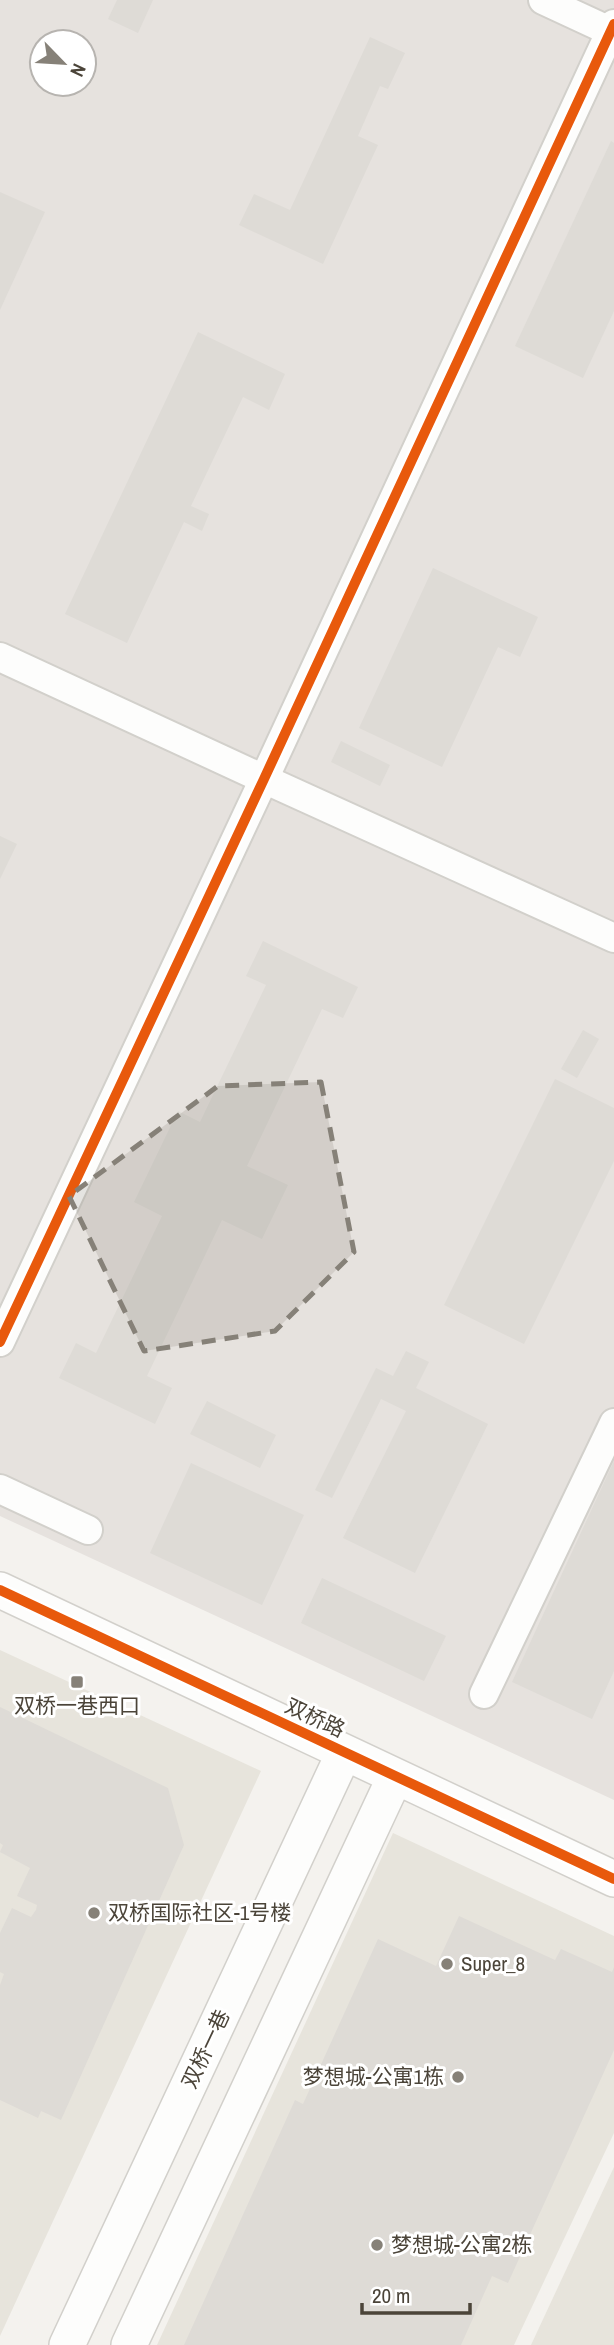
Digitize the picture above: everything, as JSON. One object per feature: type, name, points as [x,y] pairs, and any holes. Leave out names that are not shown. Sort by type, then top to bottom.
[{"type":"street","points":[[0,1342],[613,29],[543,0]]},
{"type":"street","points":[[0,657],[614,938]]},
{"type":"street","points":[[484,1694],[614,1423]]},
{"type":"street","points":[[0,1489],[88,1530]]},
{"type":"street","name":"双桥路","points":[[0,1590],[614,1879]]},
{"type":"street","name":"双桥一巷","points":[[67,2345],[344,1753]]},
{"type":"street","points":[[129,2345],[395,1777]]},
{"type":"highlighted area","points":[[321,1082],[354,1252],[275,1331],[144,1351],[69,1196],[218,1086]]},
{"type":"shaded area","points":[[0,0],[614,0],[614,1800],[0,1516]]},
{"type":"shaded area","points":[[0,1650],[261,1771],[0,2336]]},
{"type":"shaded area","points":[[393,1833],[614,1936],[614,2133],[514,2345],[157,2345]]},
{"type":"shaded area","points":[[614,2167],[614,2345],[531,2345]]},
{"type":"building","points":[[117,0],[153,0],[138,33],[108,19]]},
{"type":"building","points":[[370,37],[405,53],[388,89],[380,86],[358,136],[378,145],[323,264],[239,225],[254,194],[290,210]]},
{"type":"building","points":[[611,141],[614,143],[614,311],[583,378],[515,346]]},
{"type":"building","points":[[0,192],[45,212],[0,310]]},
{"type":"building","points":[[198,332],[285,374],[269,410],[243,397],[191,506],[209,514],[202,531],[184,522],[127,643],[65,614]]},
{"type":"building","points":[[433,568],[538,617],[520,657],[498,647],[442,767],[359,728]]},
{"type":"building","points":[[341,741],[390,765],[380,786],[331,762]]},
{"type":"building","points":[[0,836],[17,844],[0,879]]},
{"type":"building","points":[[263,941],[358,987],[343,1018],[322,1009],[247,1166],[288,1185],[262,1239],[222,1220],[147,1376],[172,1388],[155,1424],[59,1378],[76,1343],[96,1353],[162,1216],[134,1202],[178,1111],[200,1122],[266,985],[246,976]]},
{"type":"building","points":[[583,1030],[599,1039],[577,1078],[561,1069]]},
{"type":"building","points":[[555,1079],[614,1108],[614,1161],[524,1344],[444,1305]]},
{"type":"building","points":[[406,1351],[429,1362],[416,1388],[488,1424],[415,1573],[343,1538],[406,1411],[381,1399],[332,1498],[315,1490],[376,1368],[393,1376]]},
{"type":"building","points":[[207,1401],[276,1435],[260,1468],[190,1434]]},
{"type":"building","points":[[614,1461],[614,1671],[592,1719],[512,1682]]},
{"type":"building","points":[[191,1463],[304,1515],[262,1605],[150,1553]]},
{"type":"building","points":[[322,1578],[446,1636],[424,1681],[301,1623]]},
{"type":"building","name":"双桥国际社区-1号楼","points":[[0,1707],[168,1788],[184,1845],[61,2120],[41,2111],[38,2118],[0,2100],[0,1985],[4,1974],[0,1972],[0,1933],[12,1908],[31,1917],[37,1905],[17,1896],[30,1868],[0,1852],[3,1845],[0,1843]]},
{"type":"building","points":[[459,1916],[555,1960],[561,1949],[612,1972],[614,1967],[614,2050],[508,2283],[492,2276],[461,2345],[184,2345],[295,2100],[303,2104],[378,1939],[436,1966]]},
{"type":"cycle path","points":[[0,1342],[614,24]]},
{"type":"cycle path","points":[[0,1590],[614,1879]]},
{"type":"place","name":"双桥一巷西口","points":[[77,1682]]},
{"type":"place","name":"双桥国际社区-1号楼","points":[[94,1913]]},
{"type":"place","name":"Super_8","points":[[447,1964]]},
{"type":"place","name":"梦想城-公寓1栋","points":[[458,2077]]},
{"type":"place","name":"梦想城-公寓2栋","points":[[377,2245]]}]
